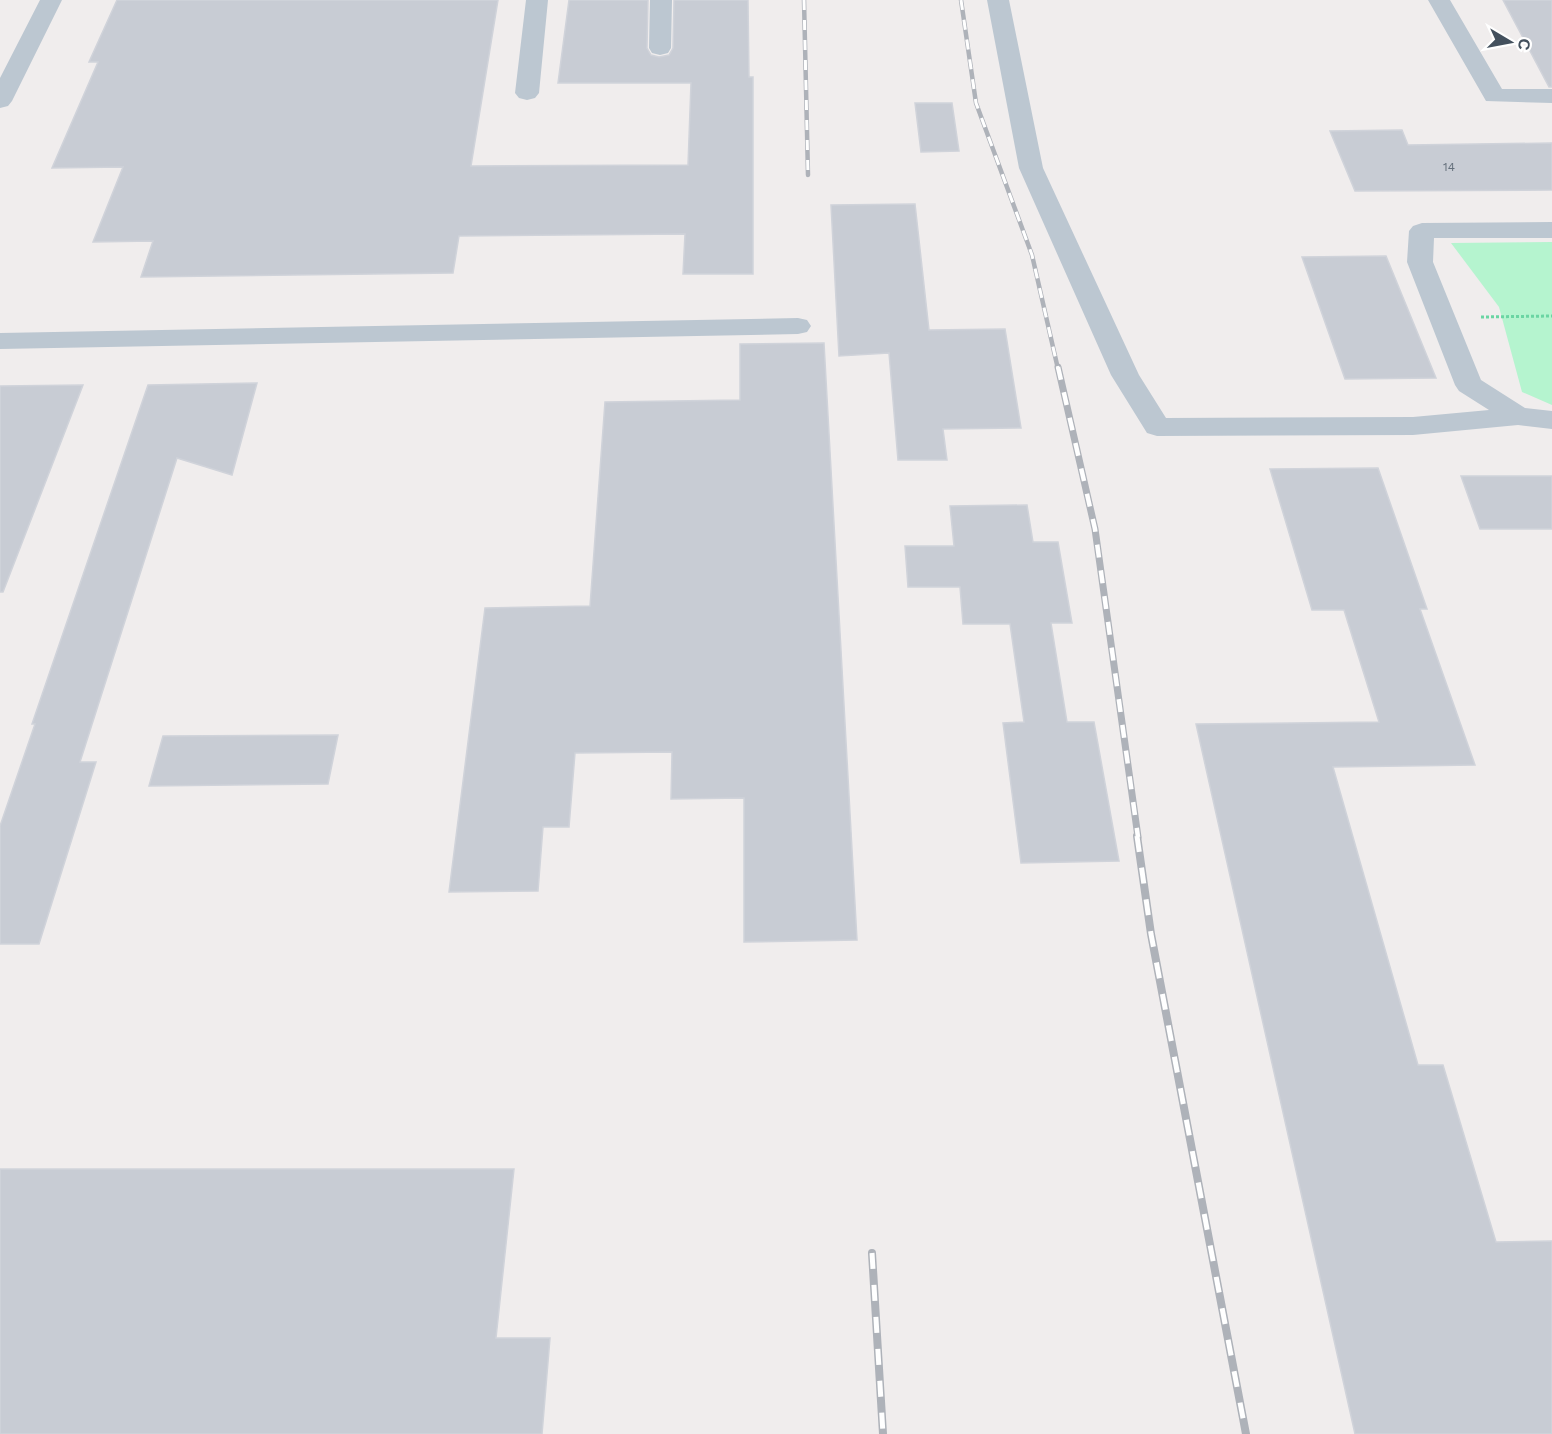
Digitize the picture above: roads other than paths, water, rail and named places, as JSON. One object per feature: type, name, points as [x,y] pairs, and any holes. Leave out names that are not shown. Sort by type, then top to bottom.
[{"type":"street","points":[[0,101],[51,0]]},
{"type":"street","points":[[526,93],[537,0]]},
{"type":"street","points":[[660,48],[661,0]]},
{"type":"street","points":[[998,0],[1032,168],[1125,375],[1157,427],[1413,426],[1518,416],[1552,420]]},
{"type":"street","points":[[1439,0],[1494,96],[1552,96]]},
{"type":"street","points":[[1518,416],[1469,386],[1420,262],[1422,231],[1552,230]]},
{"type":"street","points":[[0,341],[798,326]]},
{"type":"railway","points":[[804,0],[808,175]]},
{"type":"railway","points":[[961,0],[976,103],[1032,255],[1058,369]]},
{"type":"railway","points":[[1058,367],[1095,529],[1138,837]]},
{"type":"railway","points":[[1137,836],[1151,934],[1246,1434]]},
{"type":"railway","points":[[872,1253],[883,1434]]}]
